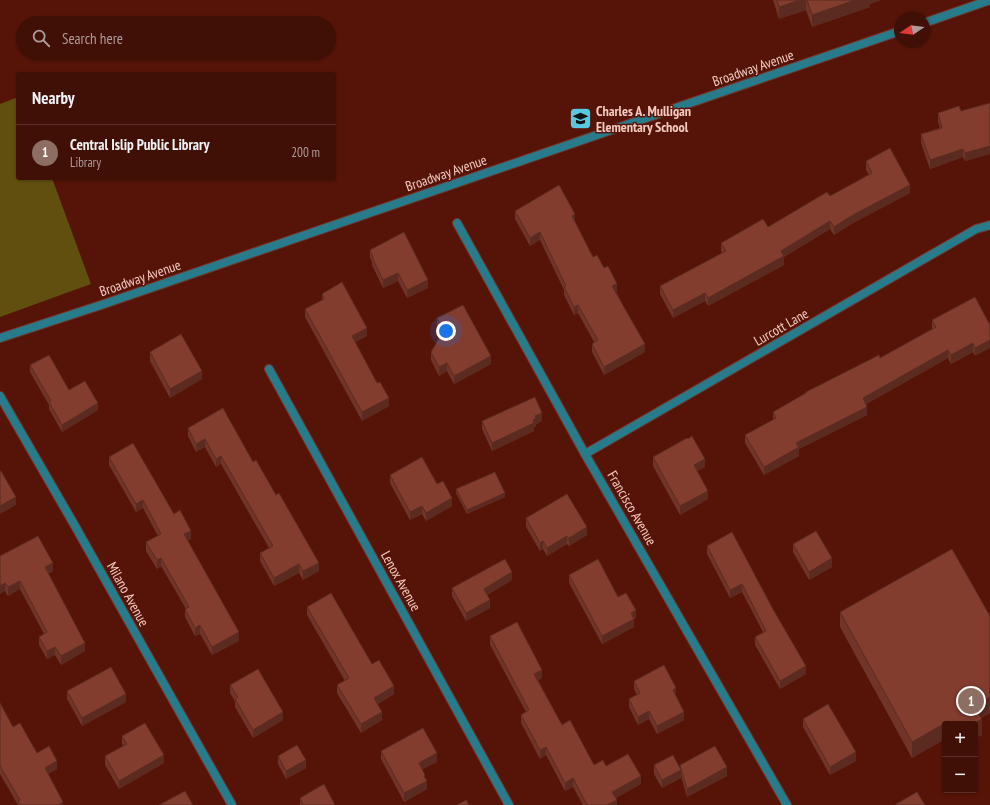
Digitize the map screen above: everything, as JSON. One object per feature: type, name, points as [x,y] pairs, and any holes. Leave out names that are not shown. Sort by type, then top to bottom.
[{"type":"street","points":[[930,21],[990,0]]},
{"type":"street","name":"Broadway Avenue","points":[[0,338],[894,33]]},
{"type":"street","name":"Francisco Avenue","points":[[457,223],[585,454],[787,805]]},
{"type":"street","name":"Lurcott Lane","points":[[585,454],[976,229],[990,225]]},
{"type":"street","name":"Lenox Avenue","points":[[270,369],[509,805]]},
{"type":"street","name":"Milano Avenue","points":[[0,396],[76,526],[232,805]]},
{"type":"shaded area","points":[[16,98],[16,180],[53,180],[91,284],[0,317],[0,104]]},
{"type":"building","points":[[777,0],[800,0],[779,7]]},
{"type":"building","points":[[807,0],[855,0],[812,15]]},
{"type":"building","points":[[990,103],[990,146],[965,153],[963,149],[930,160],[921,134],[942,128],[938,113],[959,106],[961,111]]},
{"type":"building","points":[[890,148],[910,185],[853,215],[834,227],[830,221],[781,251],[784,256],[708,298],[705,293],[673,310],[660,286],[726,251],[721,243],[763,219],[768,227],[827,192],[830,196],[872,173],[866,161]]},
{"type":"building","points":[[559,185],[575,214],[572,216],[593,257],[597,255],[604,268],[608,266],[617,284],[612,286],[645,344],[604,367],[592,344],[598,340],[578,305],[574,307],[564,287],[566,286],[540,232],[530,238],[515,211]]},
{"type":"building","points":[[404,232],[428,280],[407,290],[398,273],[383,280],[370,250]]},
{"type":"building","points":[[342,282],[367,328],[352,336],[377,383],[380,382],[389,398],[362,412],[305,309],[324,299],[322,294]]},
{"type":"building","points":[[975,297],[990,325],[990,340],[975,348],[973,343],[951,355],[948,350],[863,398],[867,407],[796,443],[799,447],[764,467],[745,435],[776,418],[773,412],[806,392],[879,355],[880,358],[936,327],[932,320]]},
{"type":"building","points":[[463,305],[491,356],[454,376],[447,363],[439,367],[431,352],[444,330],[437,318]]},
{"type":"building","points":[[181,334],[202,371],[170,389],[150,352]]},
{"type":"building","points":[[49,355],[69,390],[85,381],[98,403],[62,425],[49,402],[51,401],[30,365]]},
{"type":"building","points":[[535,397],[542,413],[535,416],[536,418],[533,420],[534,423],[492,443],[482,421]]},
{"type":"building","points":[[223,408],[253,462],[256,460],[276,495],[279,493],[319,563],[303,571],[299,564],[274,578],[260,553],[273,546],[221,456],[216,459],[205,439],[196,444],[188,428]]},
{"type":"building","points":[[692,436],[705,459],[694,465],[708,491],[680,506],[653,457]]},
{"type":"building","points":[[133,443],[174,514],[180,510],[191,531],[184,534],[239,632],[212,647],[200,625],[195,628],[185,609],[189,607],[161,558],[157,560],[146,542],[161,534],[143,500],[136,504],[109,457]]},
{"type":"building","points":[[422,457],[437,484],[443,481],[452,498],[426,513],[422,506],[410,512],[390,475]]},
{"type":"building","points":[[0,471],[16,497],[0,506]]},
{"type":"building","points":[[495,472],[505,493],[467,510],[456,489]]},
{"type":"building","points":[[567,494],[587,527],[569,538],[567,536],[547,548],[543,541],[540,543],[526,518]]},
{"type":"building","points":[[816,531],[832,558],[809,572],[793,544]]},
{"type":"building","points":[[732,532],[774,611],[806,666],[780,681],[755,637],[766,631],[742,584],[730,590],[707,546]]},
{"type":"building","points":[[38,536],[53,563],[45,567],[85,643],[61,656],[55,647],[47,651],[39,637],[47,632],[20,581],[8,587],[5,583],[0,586],[0,556]]},
{"type":"building","points":[[952,549],[990,616],[990,697],[974,706],[982,719],[978,721],[942,721],[942,725],[912,742],[840,612]]},
{"type":"building","points":[[505,559],[512,572],[484,589],[490,600],[466,613],[452,588]]},
{"type":"building","points":[[598,559],[618,597],[626,593],[636,610],[631,613],[634,619],[602,636],[569,575]]},
{"type":"building","points":[[331,593],[372,664],[379,660],[394,686],[374,698],[382,712],[361,724],[337,685],[349,678],[307,607]]},
{"type":"building","points":[[517,622],[542,670],[534,674],[562,725],[570,720],[594,765],[603,760],[606,766],[628,754],[641,776],[612,792],[617,800],[607,805],[587,805],[573,778],[565,783],[546,747],[540,750],[521,715],[529,710],[490,636]]},
{"type":"building","points":[[664,665],[676,688],[673,690],[684,712],[657,726],[649,711],[638,717],[629,699],[640,693],[634,681]]},
{"type":"building","points":[[111,667],[126,694],[82,718],[67,691]]},
{"type":"building","points":[[258,669],[283,712],[253,730],[235,699],[238,697],[230,685]]},
{"type":"building","points":[[0,703],[13,727],[20,723],[37,753],[49,746],[57,761],[45,768],[63,802],[58,805],[20,805],[18,801],[20,800],[0,766]]},
{"type":"building","points":[[828,704],[856,752],[830,767],[803,719]]},
{"type":"building","points":[[145,723],[164,755],[119,781],[105,756],[127,744],[122,736]]},
{"type":"building","points":[[423,728],[437,753],[419,763],[427,781],[404,793],[381,751]]},
{"type":"building","points":[[297,745],[306,760],[286,771],[278,756]]},
{"type":"building","points":[[715,746],[727,767],[687,789],[680,765]]},
{"type":"building","points":[[673,755],[681,770],[662,780],[654,765]]},
{"type":"building","points":[[324,784],[335,805],[303,805],[300,798]]},
{"type":"building","points":[[185,791],[193,805],[159,805]]},
{"type":"building","points":[[917,792],[925,805],[896,805],[896,804]]},
{"type":"building","points":[[466,800],[469,805],[457,805]]},
{"type":"place","name":"Charles A. Mulligan Elementary School","points":[[581,119]]},
{"type":"place","name":"Central Islip Public Library","points":[[971,701]]}]
